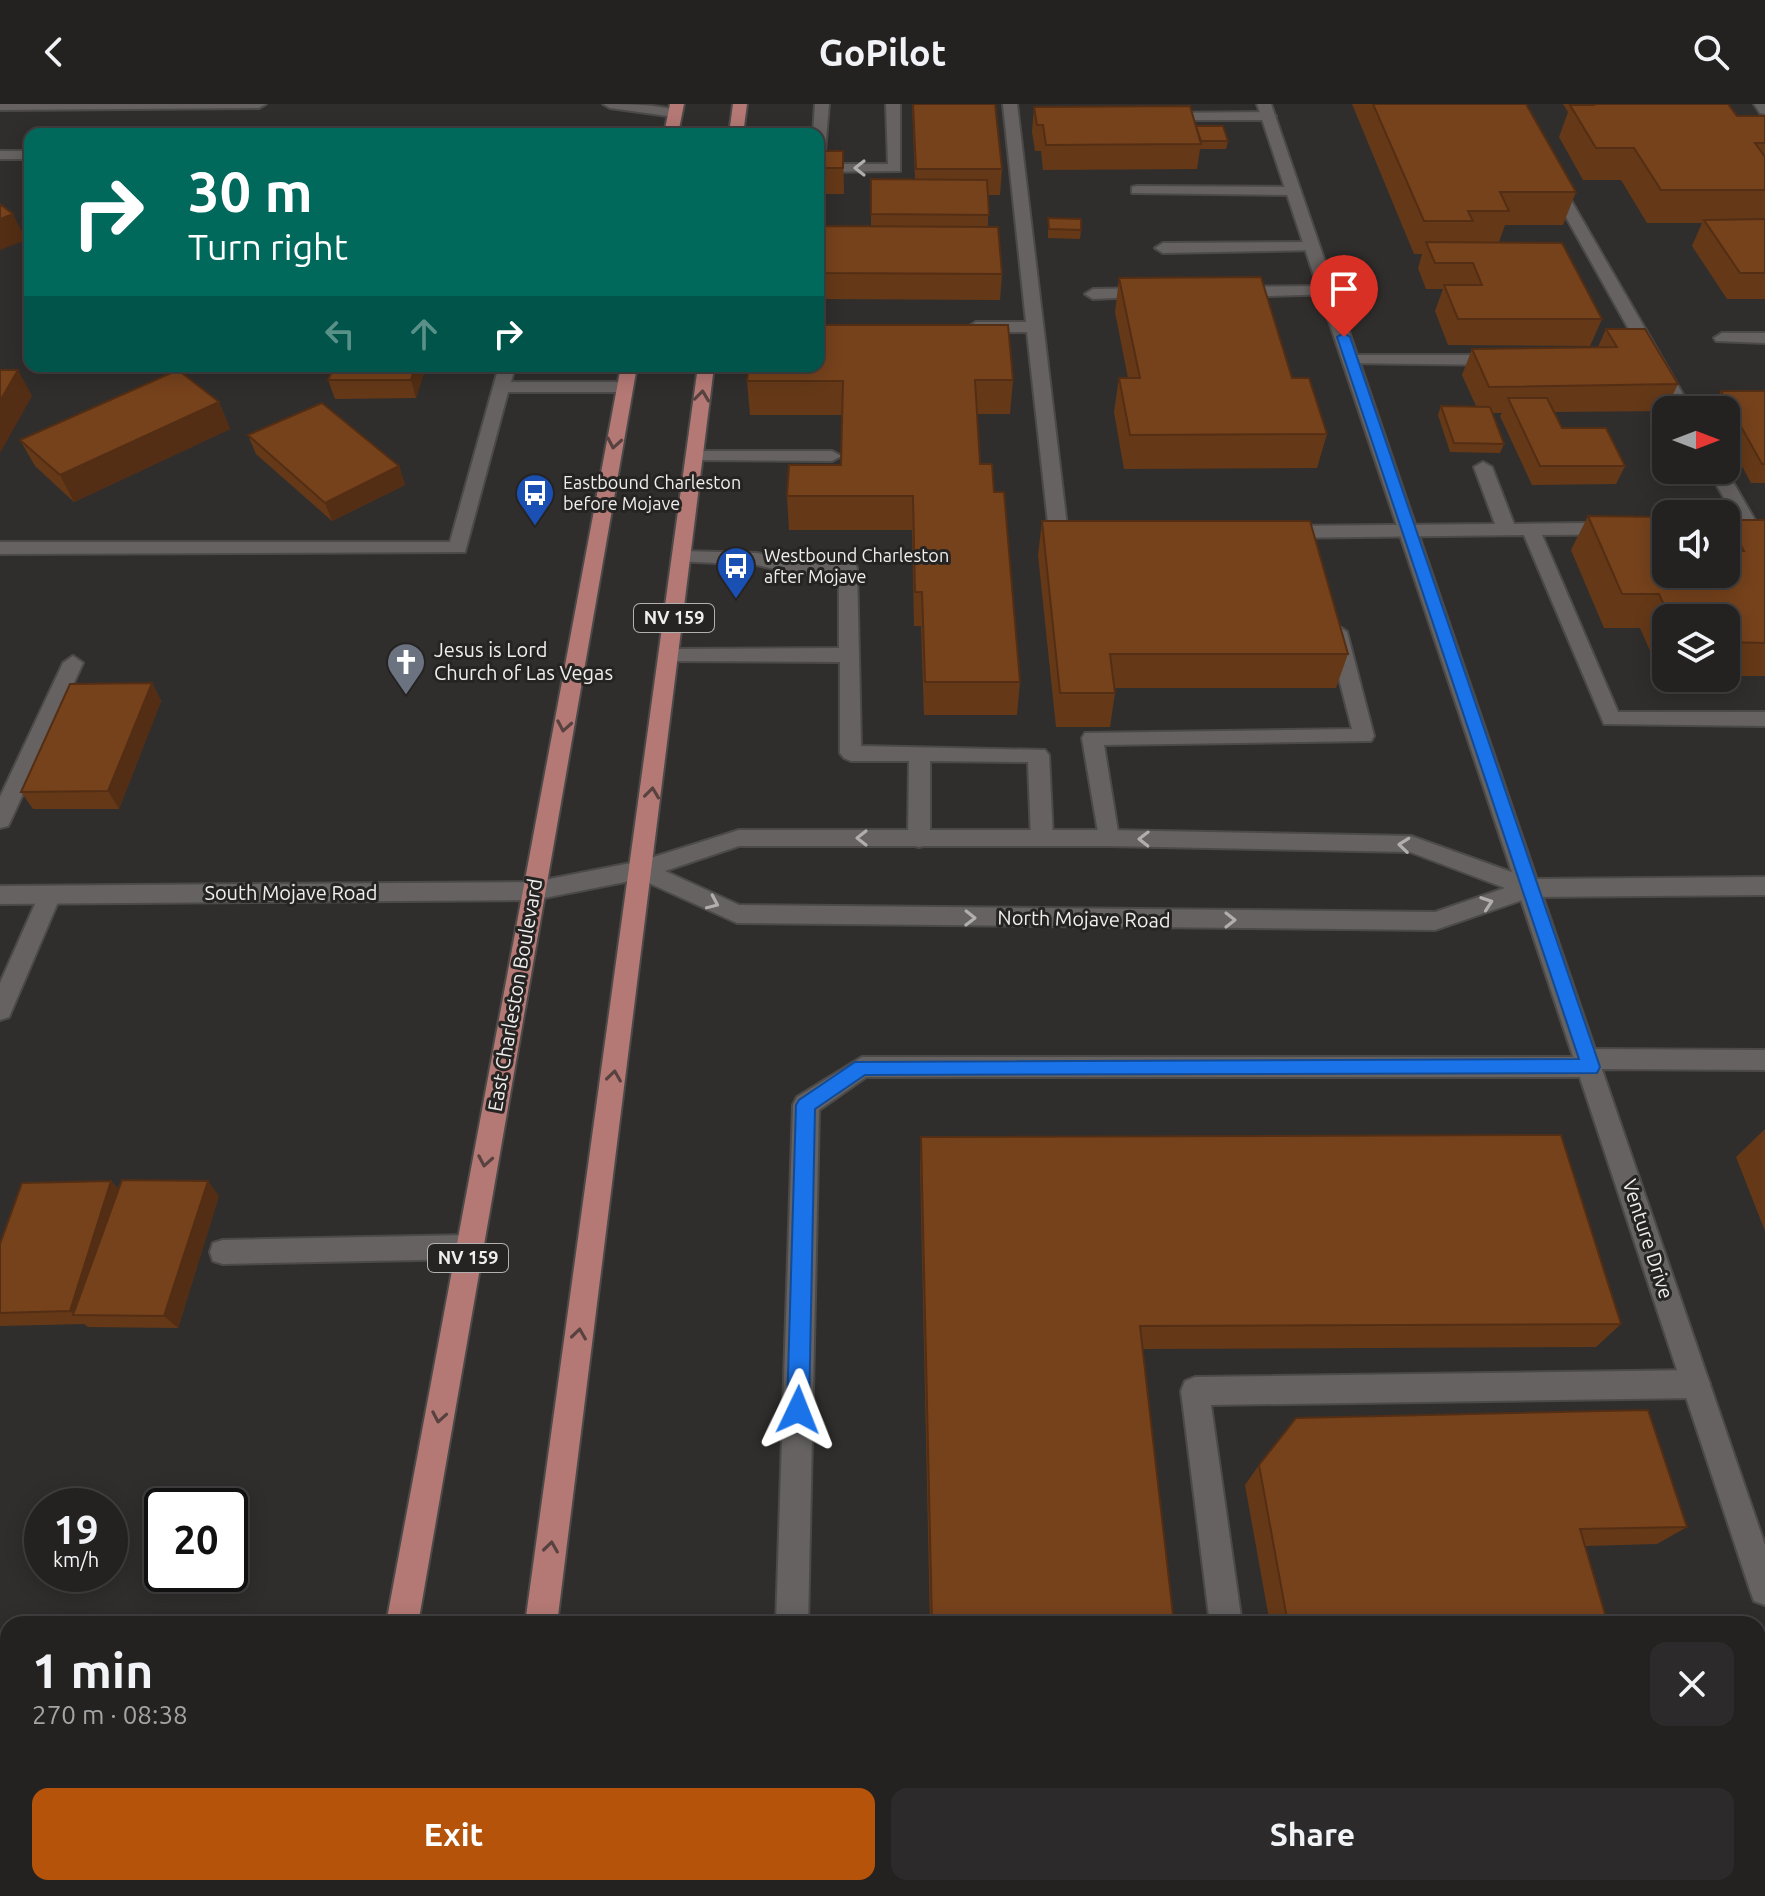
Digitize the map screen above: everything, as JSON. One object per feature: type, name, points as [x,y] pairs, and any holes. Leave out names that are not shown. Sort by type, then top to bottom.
[{"type":"main road","points":[[737,128],[740,104]]},
{"type":"main road","points":[[672,128],[676,108]]},
{"type":"main road","name":"East Charleston Boulevard","points":[[403,1616],[628,372]]},
{"type":"main road","name":"NV 159","points":[[542,1616],[705,372]]},
{"type":"street","points":[[0,106],[259,104]]},
{"type":"street","points":[[610,104],[676,108]]},
{"type":"street","points":[[820,128],[822,104]]},
{"type":"street","points":[[824,168],[895,168],[893,104]]},
{"type":"street","points":[[1010,104],[1058,532],[1106,532]]},
{"type":"street","points":[[1761,104],[1765,110]]},
{"type":"street","points":[[1148,117],[1266,110]]},
{"type":"street","name":"Venture Drive","points":[[1266,110],[1762,1574]]},
{"type":"street","points":[[0,155],[24,155]]},
{"type":"street","points":[[1547,171],[1675,396]]},
{"type":"street","points":[[1137,190],[1294,191]]},
{"type":"street","points":[[1163,248],[1313,247]]},
{"type":"street","points":[[1218,292],[1328,291]]},
{"type":"street","points":[[1093,294],[1171,293]]},
{"type":"street","points":[[958,327],[1035,327]]},
{"type":"street","points":[[1722,338],[1765,338]]},
{"type":"street","points":[[1351,360],[1523,360]]},
{"type":"street","points":[[0,548],[458,548],[506,372]]},
{"type":"street","points":[[502,387],[624,387]]},
{"type":"street","points":[[695,456],[832,456]]},
{"type":"street","points":[[1483,467],[1507,530]]},
{"type":"street","points":[[1727,484],[1758,528]]},
{"type":"street","points":[[1263,532],[1312,539],[1410,532],[1652,528]]},
{"type":"street","points":[[1531,530],[1611,719],[1765,719]]},
{"type":"street","points":[[682,557],[757,559],[796,568],[848,568],[851,753],[1038,755],[1042,838]]},
{"type":"street","points":[[1108,838],[1092,738],[1364,736],[1329,605]]},
{"type":"street","points":[[669,656],[849,655]]},
{"type":"street","points":[[0,820],[73,663]]},
{"type":"street","points":[[919,839],[920,753]]},
{"type":"street","name":"North Mojave Road","points":[[581,883],[642,870],[739,838],[1108,838],[1411,844],[1530,888]]},
{"type":"street","name":"North Mojave Road","points":[[642,870],[737,914],[1435,921],[1530,888],[1765,886]]},
{"type":"street","name":"South Mojave Road","points":[[0,895],[534,891],[581,883]]},
{"type":"street","points":[[0,1010],[50,895]]},
{"type":"street","points":[[792,1616],[806,1105],[862,1067],[1765,1060]]},
{"type":"street","points":[[223,1252],[470,1247]]},
{"type":"street","points":[[1225,1616],[1195,1391],[1696,1384]]},
{"type":"building","points":[[913,104],[995,104],[1002,169],[916,169]]},
{"type":"building","points":[[1373,104],[1526,104],[1576,192],[1500,192],[1509,211],[1468,211],[1473,221],[1424,221]]},
{"type":"building","points":[[1728,104],[1737,116],[1765,116],[1765,143],[1755,143],[1765,157],[1765,190],[1661,190],[1634,148],[1596,148],[1570,105]]},
{"type":"building","points":[[1190,106],[1201,144],[1046,145],[1043,125],[1037,125],[1034,107]]},
{"type":"building","points":[[1196,126],[1223,126],[1228,141],[1201,141]]},
{"type":"building","points":[[824,151],[843,151],[843,168],[824,168]]},
{"type":"building","points":[[871,179],[987,180],[989,215],[871,214]]},
{"type":"building","points":[[0,204],[13,214],[0,219]]},
{"type":"building","points":[[1048,218],[1081,219],[1081,230],[1049,229]]},
{"type":"building","points":[[1765,219],[1765,273],[1740,273],[1704,220]]},
{"type":"building","points":[[824,226],[998,227],[1002,274],[824,273]]},
{"type":"building","points":[[1426,242],[1562,243],[1602,319],[1458,319],[1444,285],[1482,285],[1473,263],[1435,263]]},
{"type":"building","points":[[1261,277],[1292,378],[1309,378],[1327,434],[1130,435],[1119,378],[1140,378],[1119,278]]},
{"type":"building","points":[[824,325],[1008,325],[1013,380],[975,380],[980,464],[992,464],[994,492],[1004,492],[1020,682],[925,682],[922,592],[915,592],[913,496],[787,496],[789,465],[841,465],[843,381],[747,381],[748,372],[824,372]]},
{"type":"building","points":[[1606,329],[1645,329],[1678,384],[1489,387],[1472,349],[1617,347]]},
{"type":"building","points":[[0,370],[18,370],[0,401]]},
{"type":"building","points":[[173,372],[181,372],[219,402],[60,475],[20,440]]},
{"type":"building","points":[[331,372],[413,372],[411,380],[328,380]]},
{"type":"building","points":[[1721,391],[1765,391],[1765,464],[1762,464],[1740,425],[1740,396],[1724,396]]},
{"type":"building","points":[[1508,398],[1547,398],[1562,428],[1606,428],[1625,466],[1540,466]]},
{"type":"building","points":[[322,403],[399,466],[325,503],[248,435]]},
{"type":"building","points":[[1441,406],[1490,407],[1504,444],[1454,443]]},
{"type":"building","points":[[1588,516],[1652,517],[1652,588],[1740,588],[1740,551],[1744,551],[1740,544],[1740,520],[1765,520],[1765,643],[1740,642],[1740,604],[1664,604],[1659,594],[1622,594]]},
{"type":"building","points":[[1042,521],[1310,521],[1348,654],[1110,654],[1115,693],[1060,693]]},
{"type":"building","points":[[152,683],[108,791],[21,792],[70,684]]},
{"type":"building","points":[[1561,1135],[1621,1324],[1140,1326],[1173,1616],[932,1616],[921,1137]]},
{"type":"building","points":[[122,1180],[208,1181],[164,1316],[73,1315]]},
{"type":"building","points":[[111,1181],[70,1311],[0,1313],[0,1244],[22,1183]]},
{"type":"building","points":[[1648,1410],[1687,1527],[1580,1529],[1606,1616],[1287,1616],[1259,1465],[1296,1418]]},
{"type":"place","name":"Eastbound Charleston before Mojave","points":[[535,527]]},
{"type":"place","name":"Westbound Charleston after Mojave","points":[[736,600]]},
{"type":"place","name":"Jesus is Lord Church of Las Vegas","points":[[406,696]]},
{"type":"route","points":[[798,1410],[806,1105],[862,1067],[1591,1067],[1344,337]]}]
